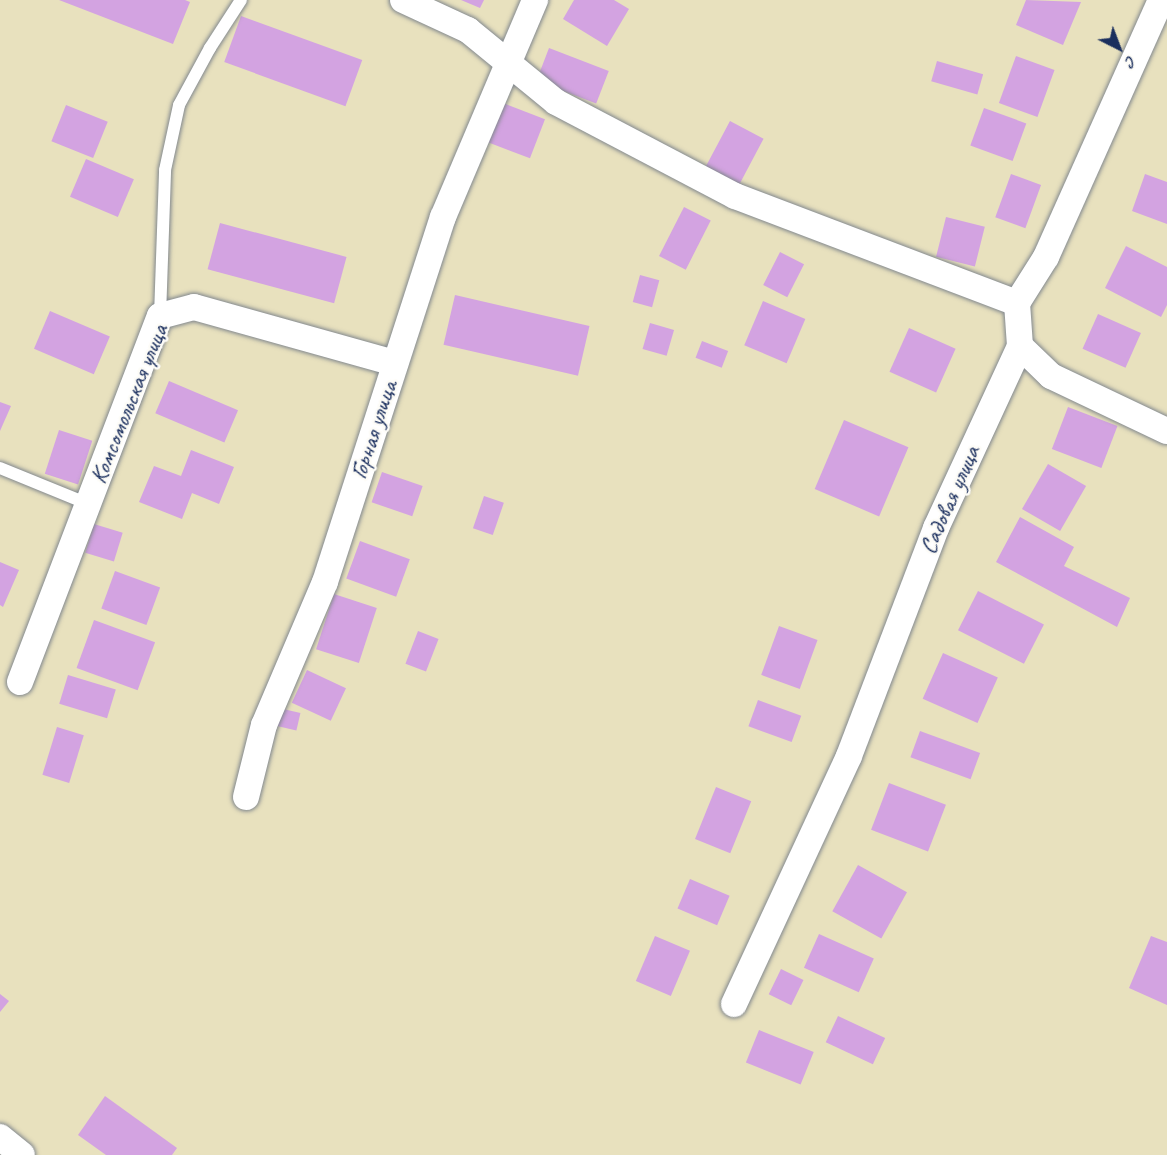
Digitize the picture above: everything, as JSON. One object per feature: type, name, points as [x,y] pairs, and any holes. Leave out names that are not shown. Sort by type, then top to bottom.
[{"type":"street","points":[[403,0],[468,30],[506,64],[556,102],[735,196],[1017,303],[1046,257],[1161,0]]},
{"type":"street","name":"Горная улица","points":[[246,797],[264,725],[325,582],[442,218],[535,0]]},
{"type":"street","name":"Садовая улица","points":[[734,1004],[849,756],[936,528],[1020,346],[1017,303]]},
{"type":"street","name":"Комсомольская улица","points":[[20,682],[160,316],[194,307],[395,363]]},
{"type":"street","points":[[1020,346],[1051,376],[1167,431]]},
{"type":"street","points":[[0,1137],[22,1155]]},
{"type":"lane","points":[[160,316],[165,170],[179,105],[210,48],[242,0]]},
{"type":"lane","points":[[0,468],[88,504]]},
{"type":"building","points":[[59,0],[185,0],[190,2],[173,44]]},
{"type":"building","points":[[461,0],[484,0],[480,8]]},
{"type":"building","points":[[574,0],[614,0],[629,9],[607,46],[563,19]]},
{"type":"building","points":[[1026,0],[1081,2],[1063,45],[1016,25]]},
{"type":"building","points":[[241,16],[362,60],[345,106],[224,62]]},
{"type":"building","points":[[549,48],[609,71],[596,104],[536,81]]},
{"type":"building","points":[[1016,56],[1055,70],[1037,117],[999,103]]},
{"type":"building","points":[[937,61],[983,74],[977,94],[931,81]]},
{"type":"building","points":[[503,103],[545,119],[530,158],[488,142]]},
{"type":"building","points":[[66,105],[108,122],[93,158],[51,141]]},
{"type":"building","points":[[984,108],[1026,123],[1013,161],[970,146]]},
{"type":"building","points":[[730,121],[764,139],[738,187],[704,170]]},
{"type":"building","points":[[86,159],[134,179],[118,217],[70,197]]},
{"type":"building","points":[[1011,174],[1041,185],[1025,228],[995,217]]},
{"type":"building","points":[[1145,174],[1167,182],[1167,224],[1132,211]]},
{"type":"building","points":[[684,207],[711,221],[686,270],[659,256]]},
{"type":"building","points":[[946,217],[985,227],[975,266],[936,257]]},
{"type":"building","points":[[220,223],[347,257],[334,303],[208,269]]},
{"type":"building","points":[[1126,246],[1167,267],[1167,305],[1161,317],[1105,288]]},
{"type":"building","points":[[780,252],[804,264],[787,297],[763,285]]},
{"type":"building","points":[[640,275],[659,280],[652,307],[633,302]]},
{"type":"building","points":[[455,295],[589,326],[578,376],[444,345]]},
{"type":"building","points":[[763,301],[805,319],[787,363],[744,345]]},
{"type":"building","points":[[50,311],[110,336],[94,374],[34,349]]},
{"type":"building","points":[[1098,314],[1141,333],[1125,368],[1083,349]]},
{"type":"building","points":[[650,323],[674,330],[667,356],[643,349]]},
{"type":"building","points":[[909,328],[956,349],[936,393],[889,372]]},
{"type":"building","points":[[702,341],[728,351],[722,368],[696,358]]},
{"type":"building","points":[[169,381],[238,410],[224,443],[155,413]]},
{"type":"building","points":[[0,402],[11,406],[0,431]]},
{"type":"building","points":[[1068,407],[1117,426],[1101,468],[1052,449]]},
{"type":"building","points":[[844,420],[908,447],[879,516],[815,489]]},
{"type":"building","points":[[59,430],[92,441],[78,485],[45,474]]},
{"type":"building","points":[[191,450],[234,467],[219,504],[192,493],[182,519],[139,502],[154,466],[181,476]]},
{"type":"building","points":[[1048,464],[1086,486],[1060,531],[1022,509]]},
{"type":"building","points":[[382,472],[423,486],[412,516],[372,502]]},
{"type":"building","points":[[484,496],[504,503],[493,535],[473,528]]},
{"type":"building","points":[[1020,517],[1074,547],[1064,566],[1130,598],[1117,627],[996,562]]},
{"type":"building","points":[[94,524],[123,533],[114,561],[85,553]]},
{"type":"building","points":[[360,541],[410,559],[396,597],[346,579]]},
{"type":"building","points":[[0,562],[19,570],[3,607],[0,605]]},
{"type":"building","points":[[115,571],[160,587],[146,625],[101,609]]},
{"type":"building","points":[[978,591],[1044,625],[1024,664],[958,630]]},
{"type":"building","points":[[334,594],[377,608],[359,663],[316,649]]},
{"type":"building","points":[[94,620],[155,642],[138,690],[77,668]]},
{"type":"building","points":[[779,626],[818,640],[800,689],[761,675]]},
{"type":"building","points":[[418,631],[439,639],[426,672],[405,664]]},
{"type":"building","points":[[943,653],[998,677],[977,723],[923,699]]},
{"type":"building","points":[[307,670],[346,688],[331,721],[292,703]]},
{"type":"building","points":[[68,675],[116,690],[107,718],[59,704]]},
{"type":"building","points":[[758,700],[801,716],[792,742],[748,726]]},
{"type":"building","points":[[279,708],[300,713],[296,730],[275,726]]},
{"type":"building","points":[[57,727],[84,735],[69,783],[42,775]]},
{"type":"building","points":[[920,731],[980,753],[971,779],[910,757]]},
{"type":"building","points":[[889,783],[946,805],[928,852],[871,830]]},
{"type":"building","points":[[716,787],[751,801],[730,853],[695,839]]},
{"type":"building","points":[[858,865],[907,892],[881,939],[832,911]]},
{"type":"building","points":[[690,879],[730,896],[717,925],[677,908]]},
{"type":"building","points":[[819,934],[874,958],[859,992],[804,968]]},
{"type":"building","points":[[655,936],[690,951],[671,996],[636,981]]},
{"type":"building","points":[[1151,936],[1167,942],[1167,1005],[1129,988]]},
{"type":"building","points":[[781,969],[803,980],[791,1005],[769,994]]},
{"type":"building","points":[[0,994],[9,1001],[0,1012]]},
{"type":"building","points":[[838,1016],[885,1038],[873,1064],[826,1042]]},
{"type":"building","points":[[759,1030],[814,1052],[801,1085],[746,1062]]},
{"type":"building","points":[[105,1096],[177,1148],[172,1155],[106,1155],[78,1135]]}]
